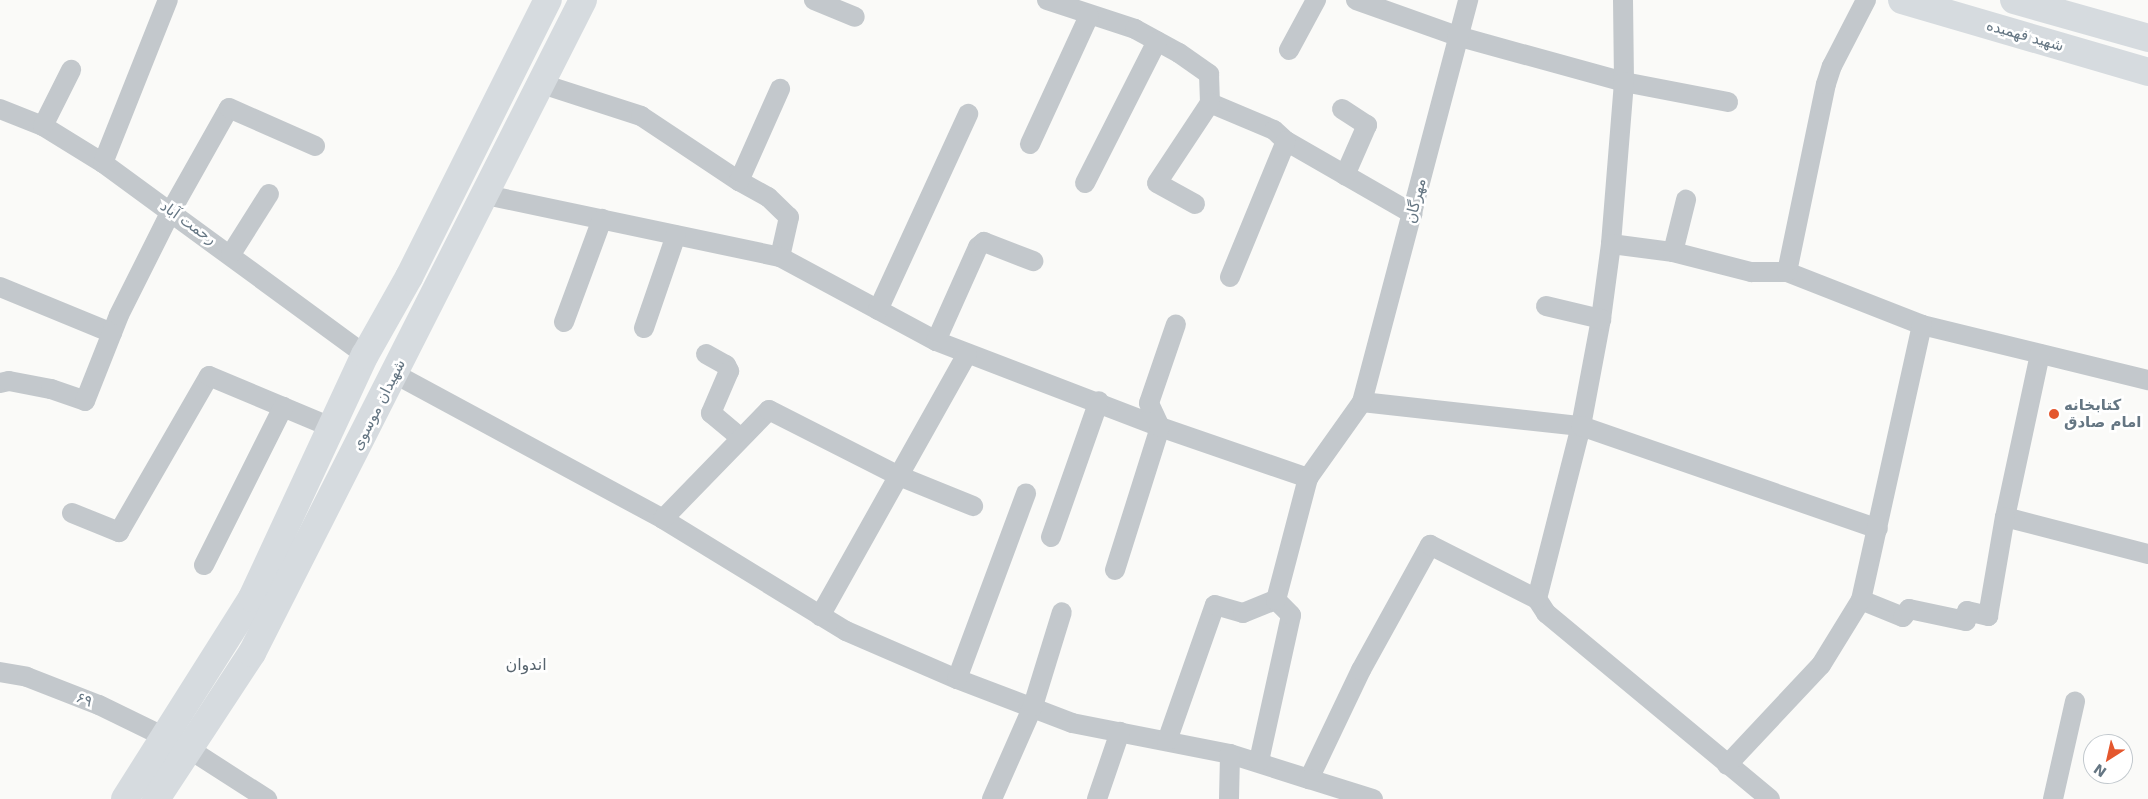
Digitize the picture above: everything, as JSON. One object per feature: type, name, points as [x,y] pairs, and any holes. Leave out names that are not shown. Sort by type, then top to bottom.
[{"type":"street","points":[[103,163],[168,0]]},
{"type":"street","name":"شهیدان موسوی","points":[[156,799],[177,743],[252,598],[365,355],[409,277],[548,0]]},
{"type":"street","name":"شهیدان موسوی","points":[[125,799],[177,743],[252,653],[486,195],[540,83],[583,0]]},
{"type":"street","points":[[814,0],[836,4],[855,17]]},
{"type":"street","points":[[1047,0],[1089,16],[1134,29],[1157,41],[1209,74],[1210,103],[1157,183],[1195,204]]},
{"type":"street","points":[[1289,50],[1316,0]]},
{"type":"street","points":[[1356,0],[1457,36],[1624,82],[1728,102]]},
{"type":"street","name":"مهرگان","points":[[1362,402],[1468,0]]},
{"type":"street","points":[[1537,599],[1580,426],[1601,319],[1611,244],[1624,82],[1623,0]]},
{"type":"street","points":[[1787,272],[1826,84],[1832,66],[1866,0]]},
{"type":"street","name":"شهید فهمیده","points":[[1902,0],[2148,72]]},
{"type":"street","points":[[2014,0],[2060,7],[2148,38]]},
{"type":"street","points":[[1030,144],[1089,16]]},
{"type":"street","points":[[1085,183],[1157,41]]},
{"type":"street","points":[[42,126],[71,70]]},
{"type":"street","points":[[540,83],[640,116],[739,181],[768,196],[789,217],[780,257]]},
{"type":"street","points":[[739,181],[780,89]]},
{"type":"street","points":[[1210,103],[1274,130],[1286,141],[1412,214]]},
{"type":"street","points":[[0,383],[9,381],[51,389],[86,400],[112,333],[171,211],[228,108],[315,146]]},
{"type":"street","points":[[1342,109],[1367,125],[1345,176]]},
{"type":"street","name":"رحمت آباد","points":[[0,110],[42,126],[103,163],[231,254],[365,355]]},
{"type":"street","points":[[878,310],[968,114]]},
{"type":"street","points":[[1230,277],[1286,141]]},
{"type":"street","points":[[231,254],[269,194]]},
{"type":"street","points":[[486,195],[780,257],[936,342],[1099,401],[1160,427],[1308,478]]},
{"type":"street","points":[[1673,252],[1686,200]]},
{"type":"street","points":[[564,322],[602,220]]},
{"type":"street","points":[[644,328],[676,235]]},
{"type":"street","points":[[936,342],[978,247],[984,242],[1032,261]]},
{"type":"street","points":[[1611,244],[1673,252],[1751,272],[1787,272],[1922,325],[2148,380]]},
{"type":"street","points":[[0,287],[112,333]]},
{"type":"street","points":[[1546,306],[1601,319]]},
{"type":"street","points":[[1115,570],[1160,427],[1149,404],[1176,324]]},
{"type":"street","points":[[1727,765],[1821,665],[1861,600],[1922,325]]},
{"type":"street","points":[[706,354],[726,365],[729,371],[711,413],[740,437]]},
{"type":"street","points":[[820,616],[967,354]]},
{"type":"street","points":[[1861,600],[1904,617],[1909,609],[1966,621],[1967,611],[1988,616],[2005,517],[2040,354]]},
{"type":"street","points":[[395,374],[663,519],[846,631],[957,679],[1033,706],[1072,723],[1259,761],[1373,799]]},
{"type":"street","points":[[72,513],[119,532],[209,376],[331,426]]},
{"type":"street","points":[[1051,537],[1099,401]]},
{"type":"street","points":[[1276,600],[1308,478],[1362,402],[1580,426],[1878,529]]},
{"type":"street","points":[[204,564],[283,406]]},
{"type":"street","points":[[663,519],[740,437],[769,410],[898,476],[973,506]]},
{"type":"street","points":[[957,679],[1026,493]]},
{"type":"street","points":[[2005,517],[2148,554]]},
{"type":"street","points":[[1309,779],[1361,670],[1430,545],[1537,599],[1546,613],[1770,799]]},
{"type":"street","points":[[1168,742],[1215,605],[1243,613],[1276,600]]},
{"type":"street","points":[[1259,761],[1291,615],[1276,600]]},
{"type":"street","points":[[992,799],[1033,706],[1062,612]]},
{"type":"street","name":"۶۹","points":[[0,672],[27,677],[99,705],[177,743],[267,799]]},
{"type":"street","points":[[2053,799],[2075,702]]},
{"type":"street","points":[[1097,799],[1120,732]]},
{"type":"street","points":[[1229,799],[1230,754]]},
{"type":"place","name":"کتابخانه امام صادق","points":[[2054,414]]},
{"type":"district","name":"اندوان","points":[[526,665]]}]
